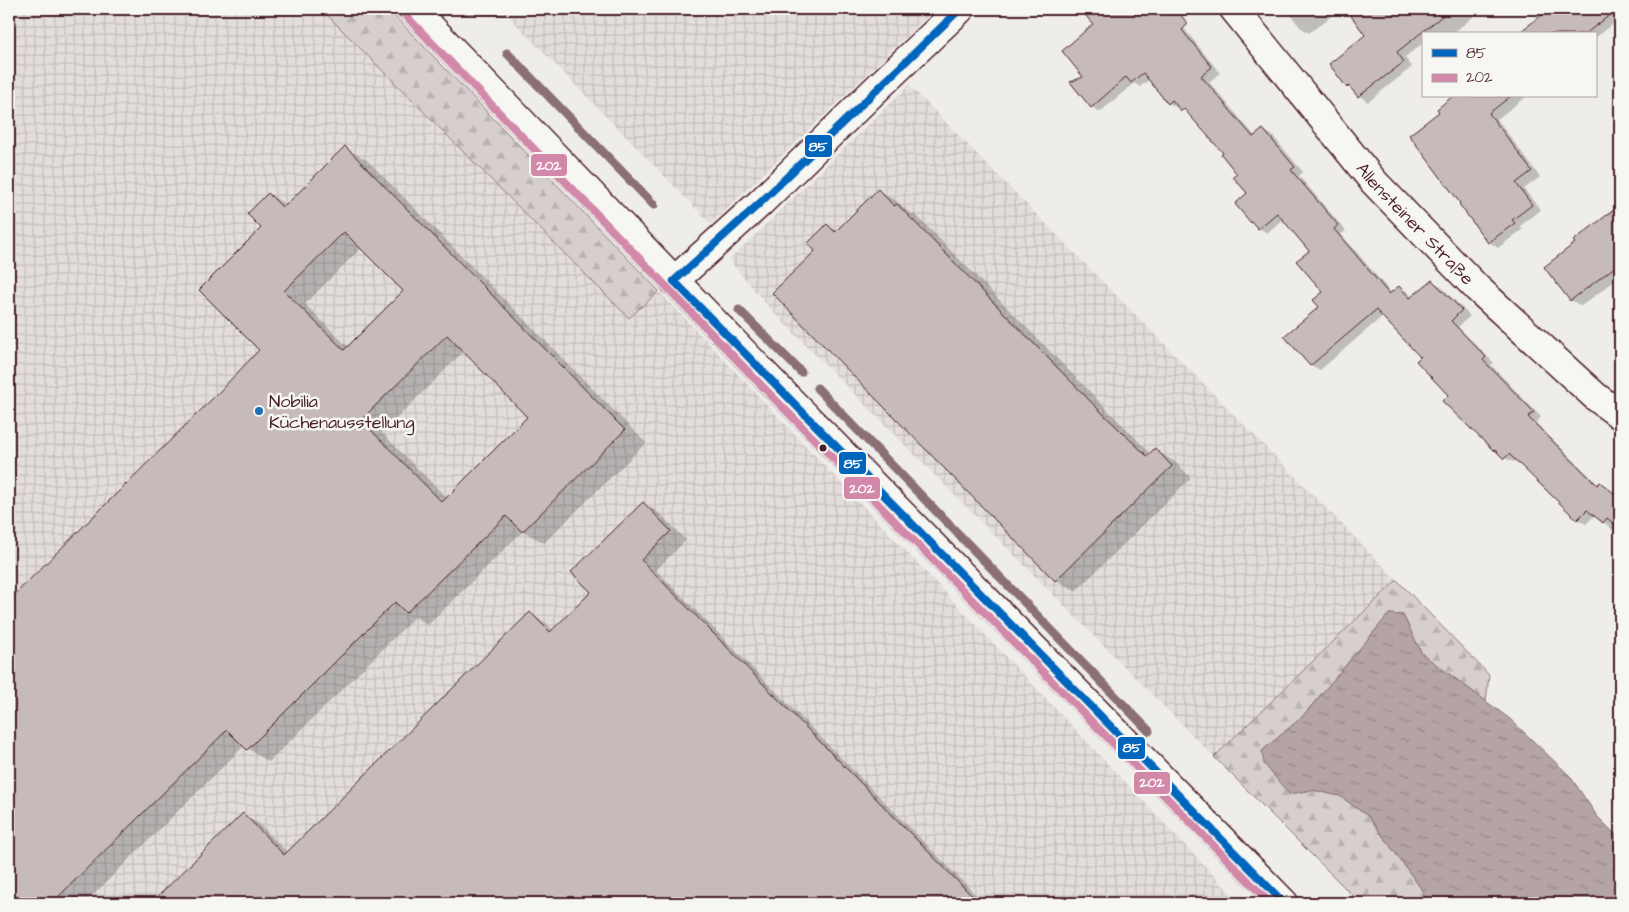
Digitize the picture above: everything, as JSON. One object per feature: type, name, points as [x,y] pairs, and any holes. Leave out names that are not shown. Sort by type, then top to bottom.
[{"type":"street","points":[[412,9],[674,281],[1284,903]]},
{"type":"street","points":[[674,281],[760,203],[960,9]]},
{"type":"street","name":"Allensteiner Straße","points":[[1234,9],[1374,182],[1477,288],[1596,397],[1620,415]]},
{"type":"shaded area","points":[[9,9],[321,9],[628,317],[659,291],[1240,903],[9,903]]},
{"type":"shaded area","points":[[501,9],[935,9],[711,224]]},
{"type":"shaded area","points":[[909,85],[1397,580],[1214,757],[773,312],[729,260]]},
{"type":"green space","points":[[321,9],[388,9],[659,291],[629,318]]},
{"type":"green space","points":[[463,9],[501,9],[507,15],[466,13]]},
{"type":"green space","points":[[1397,580],[1489,675],[1486,701],[1422,654],[1403,615],[1389,614],[1302,717],[1262,751],[1289,794],[1312,790],[1340,796],[1369,817],[1420,887],[1428,903],[1360,903],[1214,757]]},
{"type":"water","points":[[1389,614],[1403,615],[1422,654],[1510,719],[1570,776],[1597,816],[1620,839],[1620,889],[1611,897],[1594,903],[1428,903],[1420,887],[1369,817],[1340,796],[1312,790],[1289,794],[1264,764],[1262,751],[1302,717]]},
{"type":"building","points":[[1080,9],[1176,9],[1188,24],[1182,30],[1212,67],[1201,76],[1253,137],[1263,129],[1295,167],[1291,170],[1338,225],[1334,229],[1389,294],[1399,286],[1410,298],[1432,280],[1462,310],[1451,321],[1486,357],[1483,360],[1534,412],[1528,417],[1597,485],[1600,482],[1620,498],[1620,529],[1607,518],[1603,523],[1587,510],[1577,520],[1509,454],[1504,459],[1494,451],[1442,401],[1448,395],[1416,361],[1420,357],[1376,310],[1310,366],[1284,336],[1319,307],[1313,300],[1323,292],[1296,261],[1309,251],[1277,213],[1258,229],[1251,223],[1235,204],[1247,193],[1233,177],[1237,174],[1221,154],[1223,153],[1184,109],[1181,111],[1172,100],[1168,104],[1143,73],[1131,83],[1126,77],[1091,108],[1070,82],[1083,77],[1062,51],[1093,24]]},
{"type":"building","points":[[1346,9],[1451,9],[1397,52],[1404,62],[1358,97],[1349,86],[1347,88],[1329,64],[1365,35]]},
{"type":"building","points":[[1550,9],[1618,9],[1588,32],[1520,32]]},
{"type":"building","points":[[1451,98],[1508,98],[1489,113],[1532,171],[1516,183],[1532,205],[1512,220],[1515,223],[1488,243],[1409,135],[1439,112],[1437,109]]},
{"type":"building","points":[[345,146],[625,430],[522,532],[506,516],[406,613],[395,602],[247,750],[227,730],[52,903],[9,903],[9,600],[259,350],[199,290],[261,228],[247,214],[268,193],[283,208]],"holes":[[[344,232],[403,291],[344,350],[284,291]],[[447,335],[527,417],[442,502],[361,420]]]},
{"type":"building","points":[[878,189],[894,206],[897,204],[1098,409],[1147,456],[1155,448],[1172,466],[1055,581],[772,293],[815,251],[808,243],[827,224],[835,232]]},
{"type":"building","points":[[1620,205],[1620,263],[1570,301],[1544,267],[1575,243],[1573,241]]},
{"type":"building","points":[[643,502],[671,531],[641,560],[979,903],[151,903],[243,813],[284,855],[530,612],[550,632],[591,592],[571,572]]},
{"type":"waterway","points":[[507,53],[654,205]]},
{"type":"waterway","points":[[739,310],[801,372]]},
{"type":"waterway","points":[[817,388],[1149,731]]},
{"type":"transit line","name":"85","points":[[674,281],[760,203],[960,9]]},
{"type":"transit line","name":"202","points":[[406,16],[762,386],[1270,903]]},
{"type":"transit line","name":"85","points":[[674,281],[1284,903]]},
{"type":"place","name":"Nobilia Küchenausstellung","points":[[259,411]]}]
